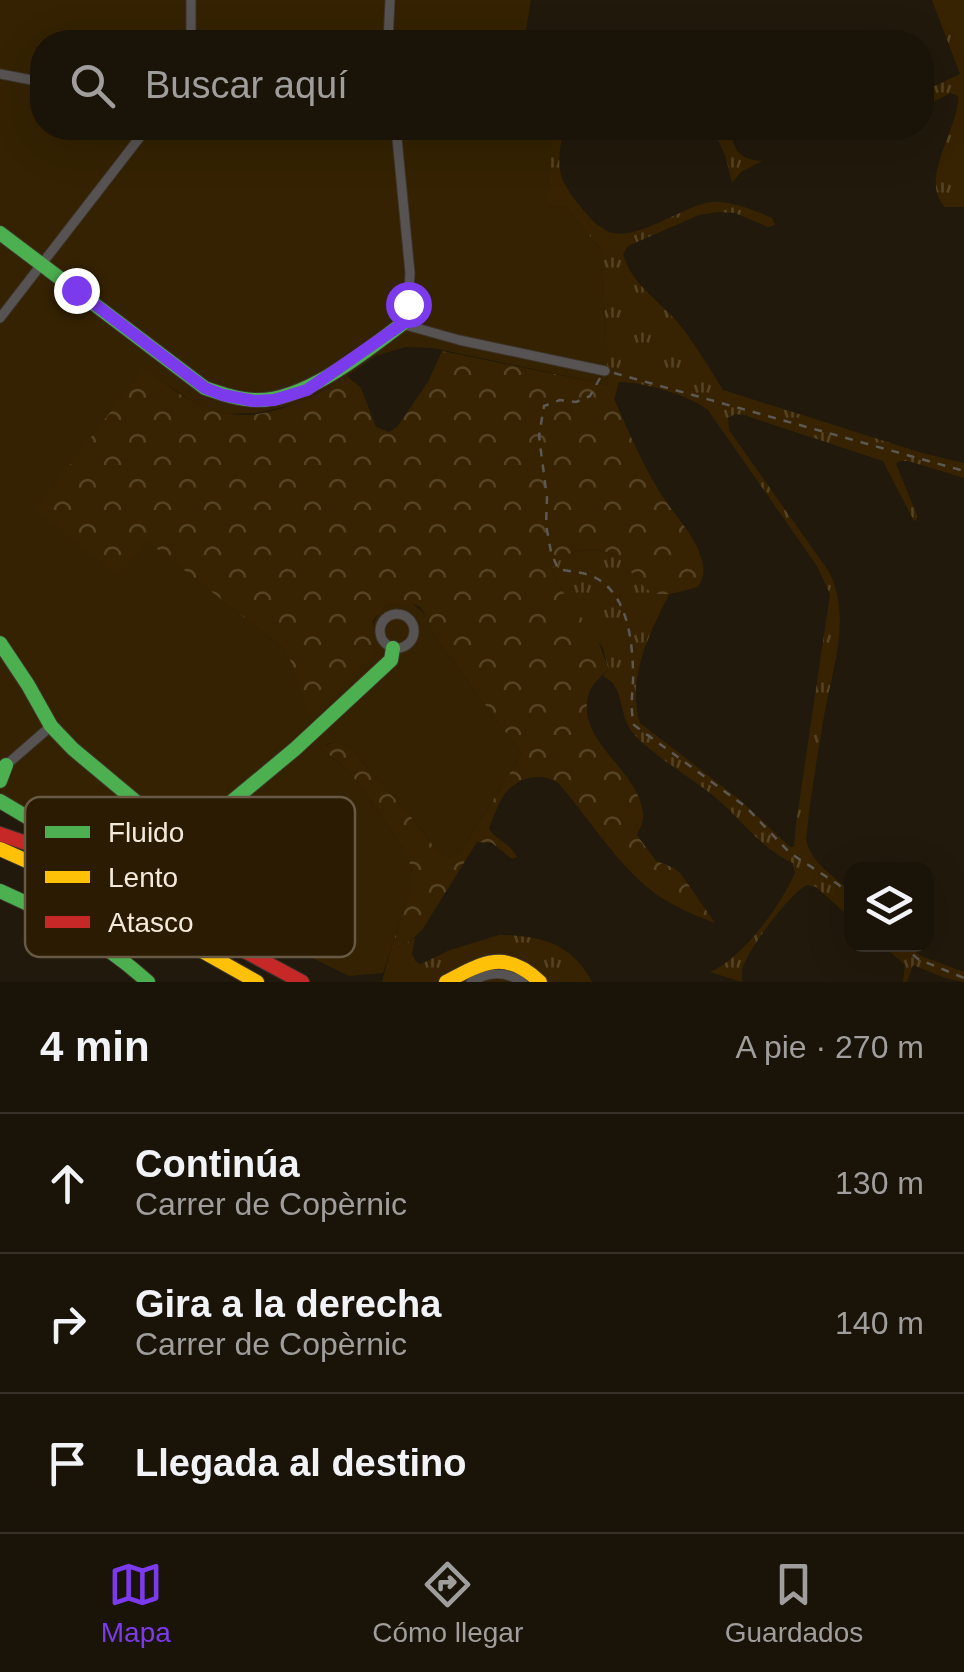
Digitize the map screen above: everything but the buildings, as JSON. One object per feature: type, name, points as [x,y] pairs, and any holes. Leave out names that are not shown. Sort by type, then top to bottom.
[{"type":"main road","points":[[0,233],[205,388],[238,399],[274,400],[307,390],[402,324]]},
{"type":"main road","points":[[0,643],[51,726],[73,750],[130,797]]},
{"type":"main road","points":[[236,797],[391,660],[394,648]]},
{"type":"main road","points":[[0,781],[3,767]]},
{"type":"main road","points":[[3,800],[25,813]]},
{"type":"main road","points":[[0,822],[25,833]]},
{"type":"main road","points":[[0,834],[25,843]]},
{"type":"main road","points":[[0,849],[25,859]]},
{"type":"main road","points":[[0,860],[25,868]]},
{"type":"main road","points":[[0,891],[25,902]]},
{"type":"main road","points":[[120,957],[148,982]]},
{"type":"main road","points":[[211,957],[256,982]]},
{"type":"main road","points":[[257,957],[301,981]]},
{"type":"main road","points":[[446,982],[483,962],[509,961],[540,982]]},
{"type":"street","points":[[191,30],[192,0]]},
{"type":"street","points":[[389,30],[390,0]]},
{"type":"street","points":[[0,74],[30,80]]},
{"type":"street","points":[[0,318],[137,140]]},
{"type":"street","points":[[397,140],[410,272],[402,324],[605,371]]},
{"type":"street","points":[[3,767],[51,726]]},
{"type":"street","points":[[472,982],[498,973],[522,982]]},
{"type":"path","points":[[844,890],[790,852],[746,807],[634,724],[630,706],[634,671],[626,614],[608,586],[593,575],[558,569],[551,552],[539,436],[544,406],[590,396],[605,371],[964,470]]},
{"type":"path","points":[[910,952],[964,978]]},
{"type":"shaded area","points":[[0,0],[531,0],[526,30],[30,30],[30,140],[552,140],[549,206],[566,207],[602,251],[608,385],[433,348],[405,347],[376,356],[297,404],[256,413],[227,414],[191,401],[144,369],[117,575],[146,540],[287,651],[371,656],[371,628],[379,613],[386,605],[412,603],[426,615],[437,640],[522,754],[461,851],[448,857],[439,853],[350,748],[337,742],[327,744],[328,755],[359,784],[402,846],[411,866],[413,882],[383,973],[349,976],[310,957],[355,957],[355,797],[25,797],[25,810],[0,806]]},
{"type":"green space","points":[[932,0],[964,0],[964,207],[945,207],[936,183],[958,96],[951,93],[934,101],[934,86],[960,74]]},
{"type":"green space","points":[[551,140],[562,140],[559,161],[566,186],[589,217],[609,232],[621,234],[647,228],[712,202],[750,209],[772,218],[775,225],[768,227],[735,213],[699,215],[628,246],[623,254],[634,276],[683,329],[723,390],[964,463],[964,478],[908,461],[896,464],[917,515],[914,521],[883,461],[744,415],[728,418],[729,430],[829,572],[836,589],[840,625],[806,840],[818,863],[844,886],[844,912],[816,887],[807,885],[799,890],[754,946],[743,966],[742,982],[710,972],[735,955],[771,915],[795,873],[793,863],[761,842],[716,798],[637,738],[624,715],[615,686],[603,676],[608,668],[603,648],[558,585],[552,568],[574,552],[602,551],[619,558],[647,587],[670,593],[648,639],[638,673],[636,707],[640,723],[740,800],[790,847],[794,847],[830,594],[817,566],[708,410],[678,395],[629,383],[619,382],[614,399],[608,385],[602,251],[566,207],[548,206]]},
{"type":"green space","points":[[718,140],[732,140],[738,152],[762,161],[741,172],[732,183]]},
{"type":"green space","points":[[442,351],[608,385],[652,478],[697,548],[703,569],[698,587],[668,594],[651,592],[622,561],[601,550],[573,552],[552,568],[558,585],[598,640],[608,668],[590,689],[587,710],[598,740],[639,797],[643,816],[637,835],[656,861],[681,874],[715,923],[652,891],[614,854],[559,784],[533,777],[507,791],[489,828],[517,857],[512,859],[492,843],[477,842],[422,930],[390,952],[413,882],[411,866],[402,846],[359,784],[323,746],[337,742],[350,748],[439,853],[448,857],[461,851],[522,754],[437,640],[420,607],[412,603],[386,605],[373,620],[371,656],[310,716],[287,651],[147,541],[117,575],[36,509],[144,368],[202,407],[246,415],[299,402],[347,376],[361,388],[376,427],[389,432],[397,427],[428,382]]},
{"type":"green space","points":[[499,935],[528,937],[565,950],[592,982],[382,982],[390,952],[415,938],[412,954],[421,964],[450,950]]},
{"type":"green space","points":[[890,952],[916,952],[964,972],[964,982],[913,965],[907,982],[903,982],[905,965]]},
{"type":"traffic: fast","points":[[0,233],[205,388],[238,398],[258,400],[296,392],[334,372],[402,324]]},
{"type":"traffic: fast","points":[[0,643],[51,726],[130,797]]},
{"type":"traffic: fast","points":[[237,797],[391,660],[393,648]]},
{"type":"traffic: fast","points":[[0,781],[6,765]]},
{"type":"traffic: fast","points":[[0,801],[25,816]]},
{"type":"traffic: fast","points":[[0,891],[25,903]]},
{"type":"traffic: fast","points":[[118,957],[148,982]]},
{"type":"traffic: slow","points":[[0,849],[25,860]]},
{"type":"traffic: slow","points":[[213,957],[257,982]]},
{"type":"traffic: slow","points":[[446,982],[494,962],[516,965],[540,982]]},
{"type":"traffic: jam","points":[[0,834],[25,843]]},
{"type":"traffic: jam","points":[[256,957],[302,982]]},
{"type":"route","points":[[76,290],[205,388],[254,401],[274,400],[307,390],[402,324],[408,304]]}]
